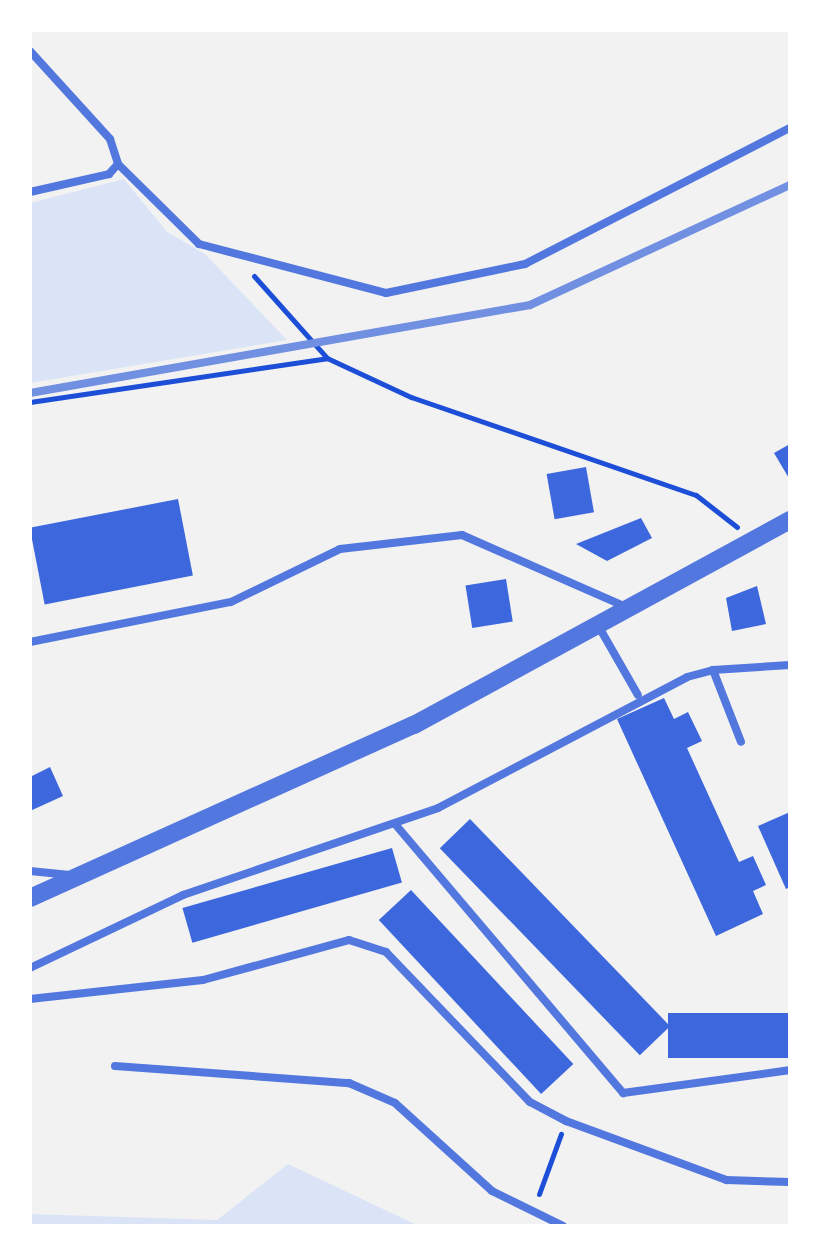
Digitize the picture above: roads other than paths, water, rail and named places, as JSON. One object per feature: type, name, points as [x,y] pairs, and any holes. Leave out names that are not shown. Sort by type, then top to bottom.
[{"type":"street","points":[[30,898],[414,725],[634,611],[790,520]]},
{"type":"lane","points":[[30,51],[110,140],[118,164],[198,244],[250,264],[386,294],[525,264],[790,128]]},
{"type":"lane","points":[[30,192],[108,174],[118,164]]},
{"type":"lane","points":[[30,642],[232,602],[340,548],[462,536],[634,611]]},
{"type":"lane","points":[[599,628],[638,695]]},
{"type":"lane","points":[[30,968],[183,895],[396,824],[485,786],[638,695],[713,670],[790,665]]},
{"type":"lane","points":[[713,670],[741,742]]},
{"type":"lane","points":[[396,824],[623,1092],[790,1070]]},
{"type":"lane","points":[[30,871],[78,875]]},
{"type":"lane","points":[[30,999],[202,980],[349,940],[386,952],[530,1102],[566,1122],[726,1180],[790,1182]]},
{"type":"lane","points":[[114,1066],[349,1083],[395,1103],[492,1192],[563,1226]]},
{"type":"railway","points":[[30,393],[530,305],[790,185]]}]
